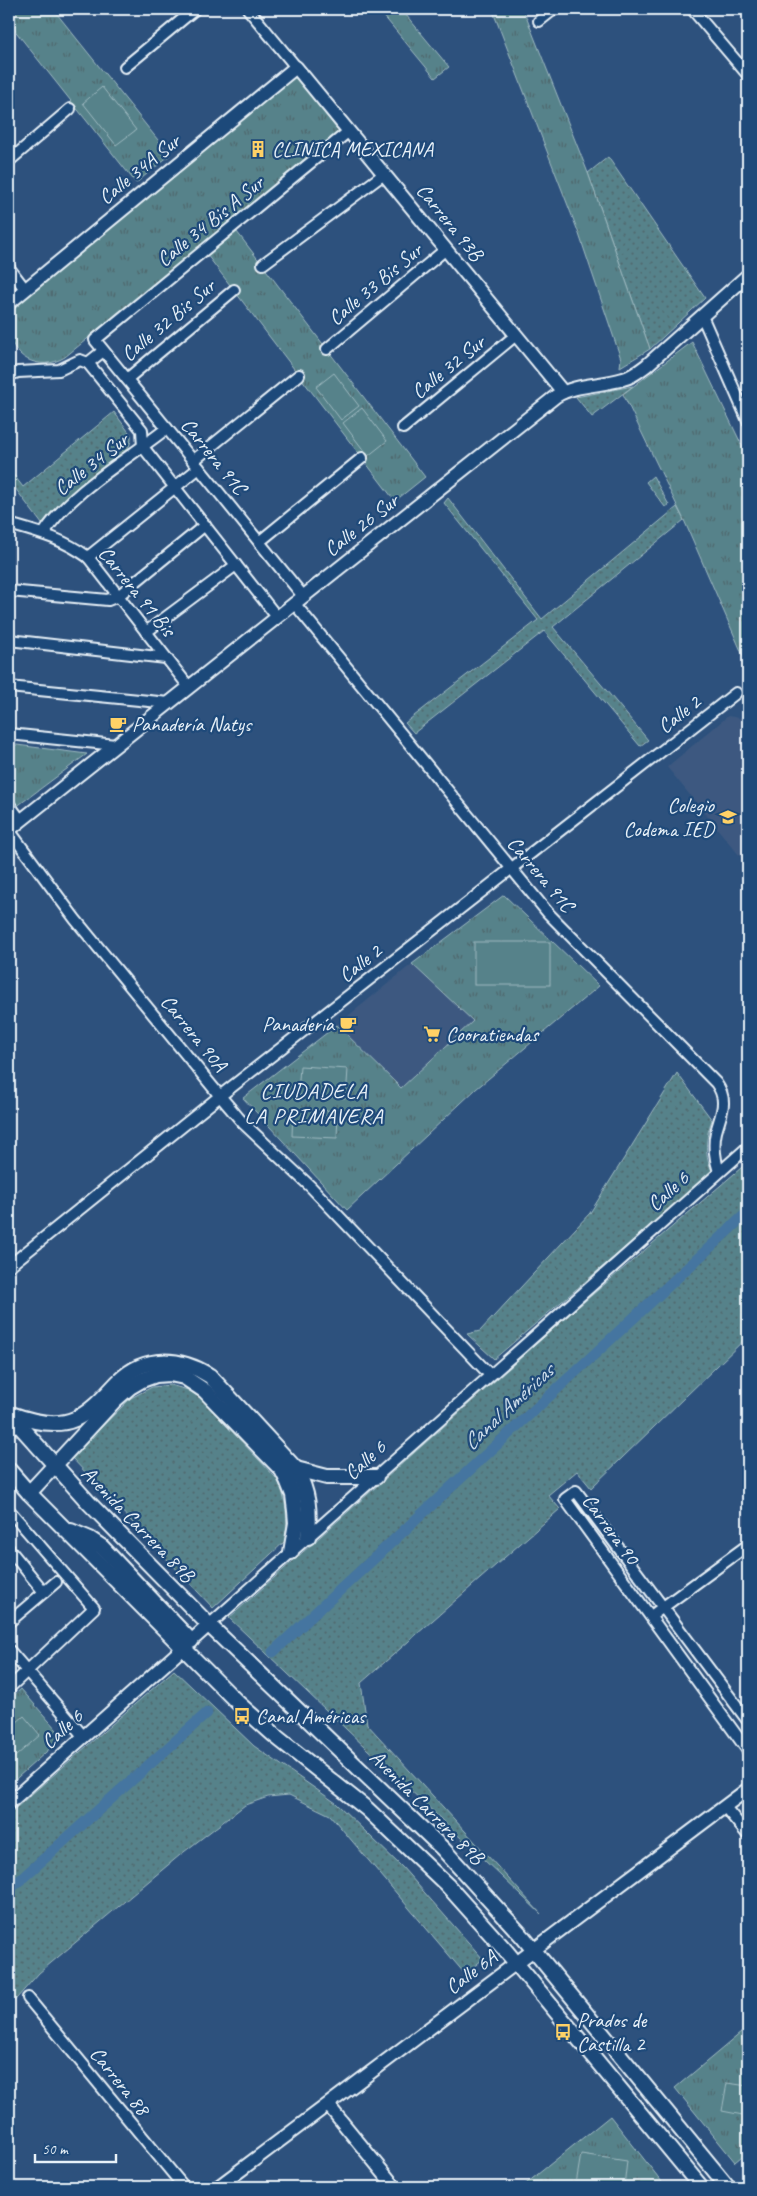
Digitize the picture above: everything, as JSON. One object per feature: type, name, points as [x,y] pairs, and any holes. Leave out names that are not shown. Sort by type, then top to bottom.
[{"type":"main road","points":[[9,1414],[43,1422],[73,1420],[89,1410],[125,1375],[136,1368],[160,1362],[186,1364],[210,1376],[296,1469],[305,1485],[308,1499],[308,1537]]},
{"type":"main road","points":[[29,1493],[115,1400],[130,1387],[156,1375],[170,1374],[184,1378],[205,1391],[282,1470],[293,1495],[296,1511],[291,1552]]},
{"type":"main road","name":"Avenida Carrera 89B","points":[[9,1414],[131,1547],[209,1625],[443,1849],[533,1950],[728,2187]]},
{"type":"main road","points":[[296,1469],[326,1477],[376,1477]]},
{"type":"main road","name":"Avenida Carrera 89B","points":[[9,1470],[64,1528],[187,1645],[274,1736],[367,1809],[416,1854],[470,1910],[701,2187]]},
{"type":"street","points":[[125,67],[195,9]]},
{"type":"street","name":"Carrera 93B","points":[[248,9],[563,392]]},
{"type":"street","points":[[539,21],[554,9]]},
{"type":"street","points":[[692,9],[748,75]]},
{"type":"street","name":"Calle 34A Sur","points":[[9,303],[296,66]]},
{"type":"street","points":[[9,161],[70,109]]},
{"type":"street","name":"Calle 34 Bis A Sur","points":[[95,340],[349,132]]},
{"type":"street","points":[[264,264],[384,174]]},
{"type":"street","name":"Calle 33 Bis Sur","points":[[328,348],[446,249]]},
{"type":"street","points":[[9,268],[25,289]]},
{"type":"street","name":"Calle 26 Sur","points":[[9,830],[563,392],[633,376],[748,275]]},
{"type":"street","name":"Calle 32 Bis Sur","points":[[127,379],[234,290]]},
{"type":"street","points":[[702,316],[748,421]]},
{"type":"street","name":"Calle 32 Sur","points":[[403,428],[516,335]]},
{"type":"street","name":"Carrera 91C","points":[[95,340],[259,542],[299,600],[548,913],[720,1090],[724,1100],[724,1110],[716,1134],[716,1162],[719,1172]]},
{"type":"street","points":[[88,363],[104,350]]},
{"type":"street","points":[[9,375],[18,372],[59,370],[80,360],[88,363],[142,430],[144,447],[277,617]]},
{"type":"street","points":[[88,557],[175,487],[196,464],[299,375]]},
{"type":"street","name":"Calle 34 Sur","points":[[44,533],[54,517],[76,497],[167,428]]},
{"type":"street","points":[[259,542],[362,458]]},
{"type":"street","name":"Carrera 91 Bis","points":[[9,524],[44,533],[74,547],[88,557],[189,687]]},
{"type":"street","points":[[9,591],[108,600],[118,596],[205,525]]},
{"type":"street","points":[[146,632],[236,564]]},
{"type":"street","points":[[9,640],[166,658]]},
{"type":"street","points":[[9,687],[169,703]]},
{"type":"street","name":"Calle 2","points":[[9,1266],[220,1096],[736,693]]},
{"type":"street","points":[[9,734],[116,745]]},
{"type":"street","points":[[9,806],[20,821]]},
{"type":"street","name":"Carrera 90A","points":[[9,830],[75,919],[220,1096],[243,1122],[311,1188],[490,1376]]},
{"type":"street","name":"Calle 6","points":[[9,1803],[748,1147]]},
{"type":"street","name":"Carrera 90","points":[[748,1721],[576,1491],[565,1498],[748,1751]]},
{"type":"street","points":[[9,1510],[94,1608],[9,1688]]},
{"type":"street","points":[[651,1616],[748,1546]]},
{"type":"street","points":[[9,1549],[44,1592]]},
{"type":"street","points":[[9,1622],[56,1582]]},
{"type":"street","points":[[9,1650],[84,1736]]},
{"type":"street","name":"Calle 6A","points":[[218,2187],[329,2106],[515,1963],[748,1790]]},
{"type":"street","points":[[725,1807],[748,1835]]},
{"type":"street","name":"Carrera 88","points":[[28,1998],[184,2187]]},
{"type":"street","points":[[329,2106],[395,2187]]},
{"type":"shaded area","name":"Colegio Codema IED","points":[[748,714],[748,866],[667,767],[728,716],[739,718]]},
{"type":"shaded area","points":[[412,964],[474,1021],[401,1088],[337,1025]]},
{"type":"green space","points":[[9,9],[53,9],[170,155],[136,183],[9,23]]},
{"type":"green space","points":[[378,9],[401,9],[449,67],[435,78]]},
{"type":"green space","points":[[492,9],[523,9],[588,173],[650,349],[620,367],[621,359],[579,234]]},
{"type":"green space","points":[[294,75],[340,133],[65,357],[55,362],[45,363],[27,359],[20,354],[10,338],[9,318],[14,304]]},
{"type":"green space","points":[[102,87],[136,130],[116,145],[83,103]]},
{"type":"green space","points":[[608,157],[705,298],[650,349],[588,173]]},
{"type":"green space","points":[[237,232],[425,477],[395,501],[207,255]]},
{"type":"green space","points":[[692,342],[748,458],[748,667],[684,520],[623,394]]},
{"type":"green space","points":[[334,373],[359,406],[341,420],[316,387]]},
{"type":"green space","points":[[633,386],[592,417],[576,397]]},
{"type":"green space","points":[[362,408],[387,441],[368,456],[343,423]]},
{"type":"green space","points":[[114,412],[131,435],[131,441],[122,457],[51,512],[42,524],[9,480],[9,469],[23,487]]},
{"type":"green space","points":[[653,476],[669,505],[665,507],[646,482]]},
{"type":"green space","points":[[448,498],[542,619],[677,507],[684,520],[553,627],[648,740],[640,746],[544,631],[414,733],[405,723],[538,620],[444,503]]},
{"type":"green space","points":[[9,744],[87,754],[16,807],[9,797]]},
{"type":"green space","points":[[504,895],[599,986],[476,1089],[347,1210],[243,1098],[337,1025],[401,1088],[473,1021],[412,964]]},
{"type":"green space","points":[[474,942],[550,942],[550,985],[474,985]]},
{"type":"green space","points":[[300,1066],[348,1069],[346,1098],[298,1095]]},
{"type":"green space","points":[[677,1073],[712,1120],[706,1146],[708,1160],[713,1173],[494,1359],[467,1334],[480,1331],[590,1213]]},
{"type":"green space","points":[[293,1109],[338,1111],[337,1138],[292,1136]]},
{"type":"green space","points":[[748,1162],[748,1336],[591,1488],[577,1471],[548,1495],[560,1509],[361,1683],[367,1724],[541,1914],[229,1618],[571,1313]]},
{"type":"green space","points":[[170,1385],[188,1390],[199,1397],[277,1479],[285,1502],[285,1541],[213,1608],[71,1457],[131,1398],[152,1387]]},
{"type":"green space","points":[[174,1670],[254,1746],[336,1803],[402,1867],[483,1959],[465,1974],[330,1815],[289,1795],[268,1797],[245,1805],[180,1855],[39,1973],[9,2007],[9,1814]]},
{"type":"green space","points":[[21,1689],[63,1737],[9,1785],[9,1700]]},
{"type":"green space","points":[[24,1716],[40,1735],[9,1762],[9,1729]]},
{"type":"green space","points":[[748,2027],[748,2151],[735,2162],[675,2088]]},
{"type":"green space","points":[[727,2083],[748,2086],[748,2116],[722,2111]]},
{"type":"green space","points":[[610,2116],[662,2182],[655,2187],[522,2187]]},
{"type":"green space","points":[[581,2154],[627,2161],[624,2187],[599,2187],[576,2184]]},
{"type":"waterway","name":"Canal Américas","points":[[273,1652],[748,1212]]},
{"type":"waterway","name":"Canal Américas","points":[[9,1890],[207,1713]]},
{"type":"place","name":"CLINICA MEXICANA","points":[[258,149]]},
{"type":"place","name":"Panadería Natys","points":[[118,724]]},
{"type":"place","name":"Colegio Codema IED","points":[[728,817]]},
{"type":"place","name":"Panadería","points":[[348,1024]]},
{"type":"place","name":"Cooratiendas","points":[[432,1034]]},
{"type":"place","name":"Canal Américas","points":[[242,1716]]},
{"type":"place","name":"Prados de Castilla 2","points":[[563,2032]]},
{"type":"district","name":"CIUDADELA LA PRIMAVERA","points":[[314,1104]]}]
